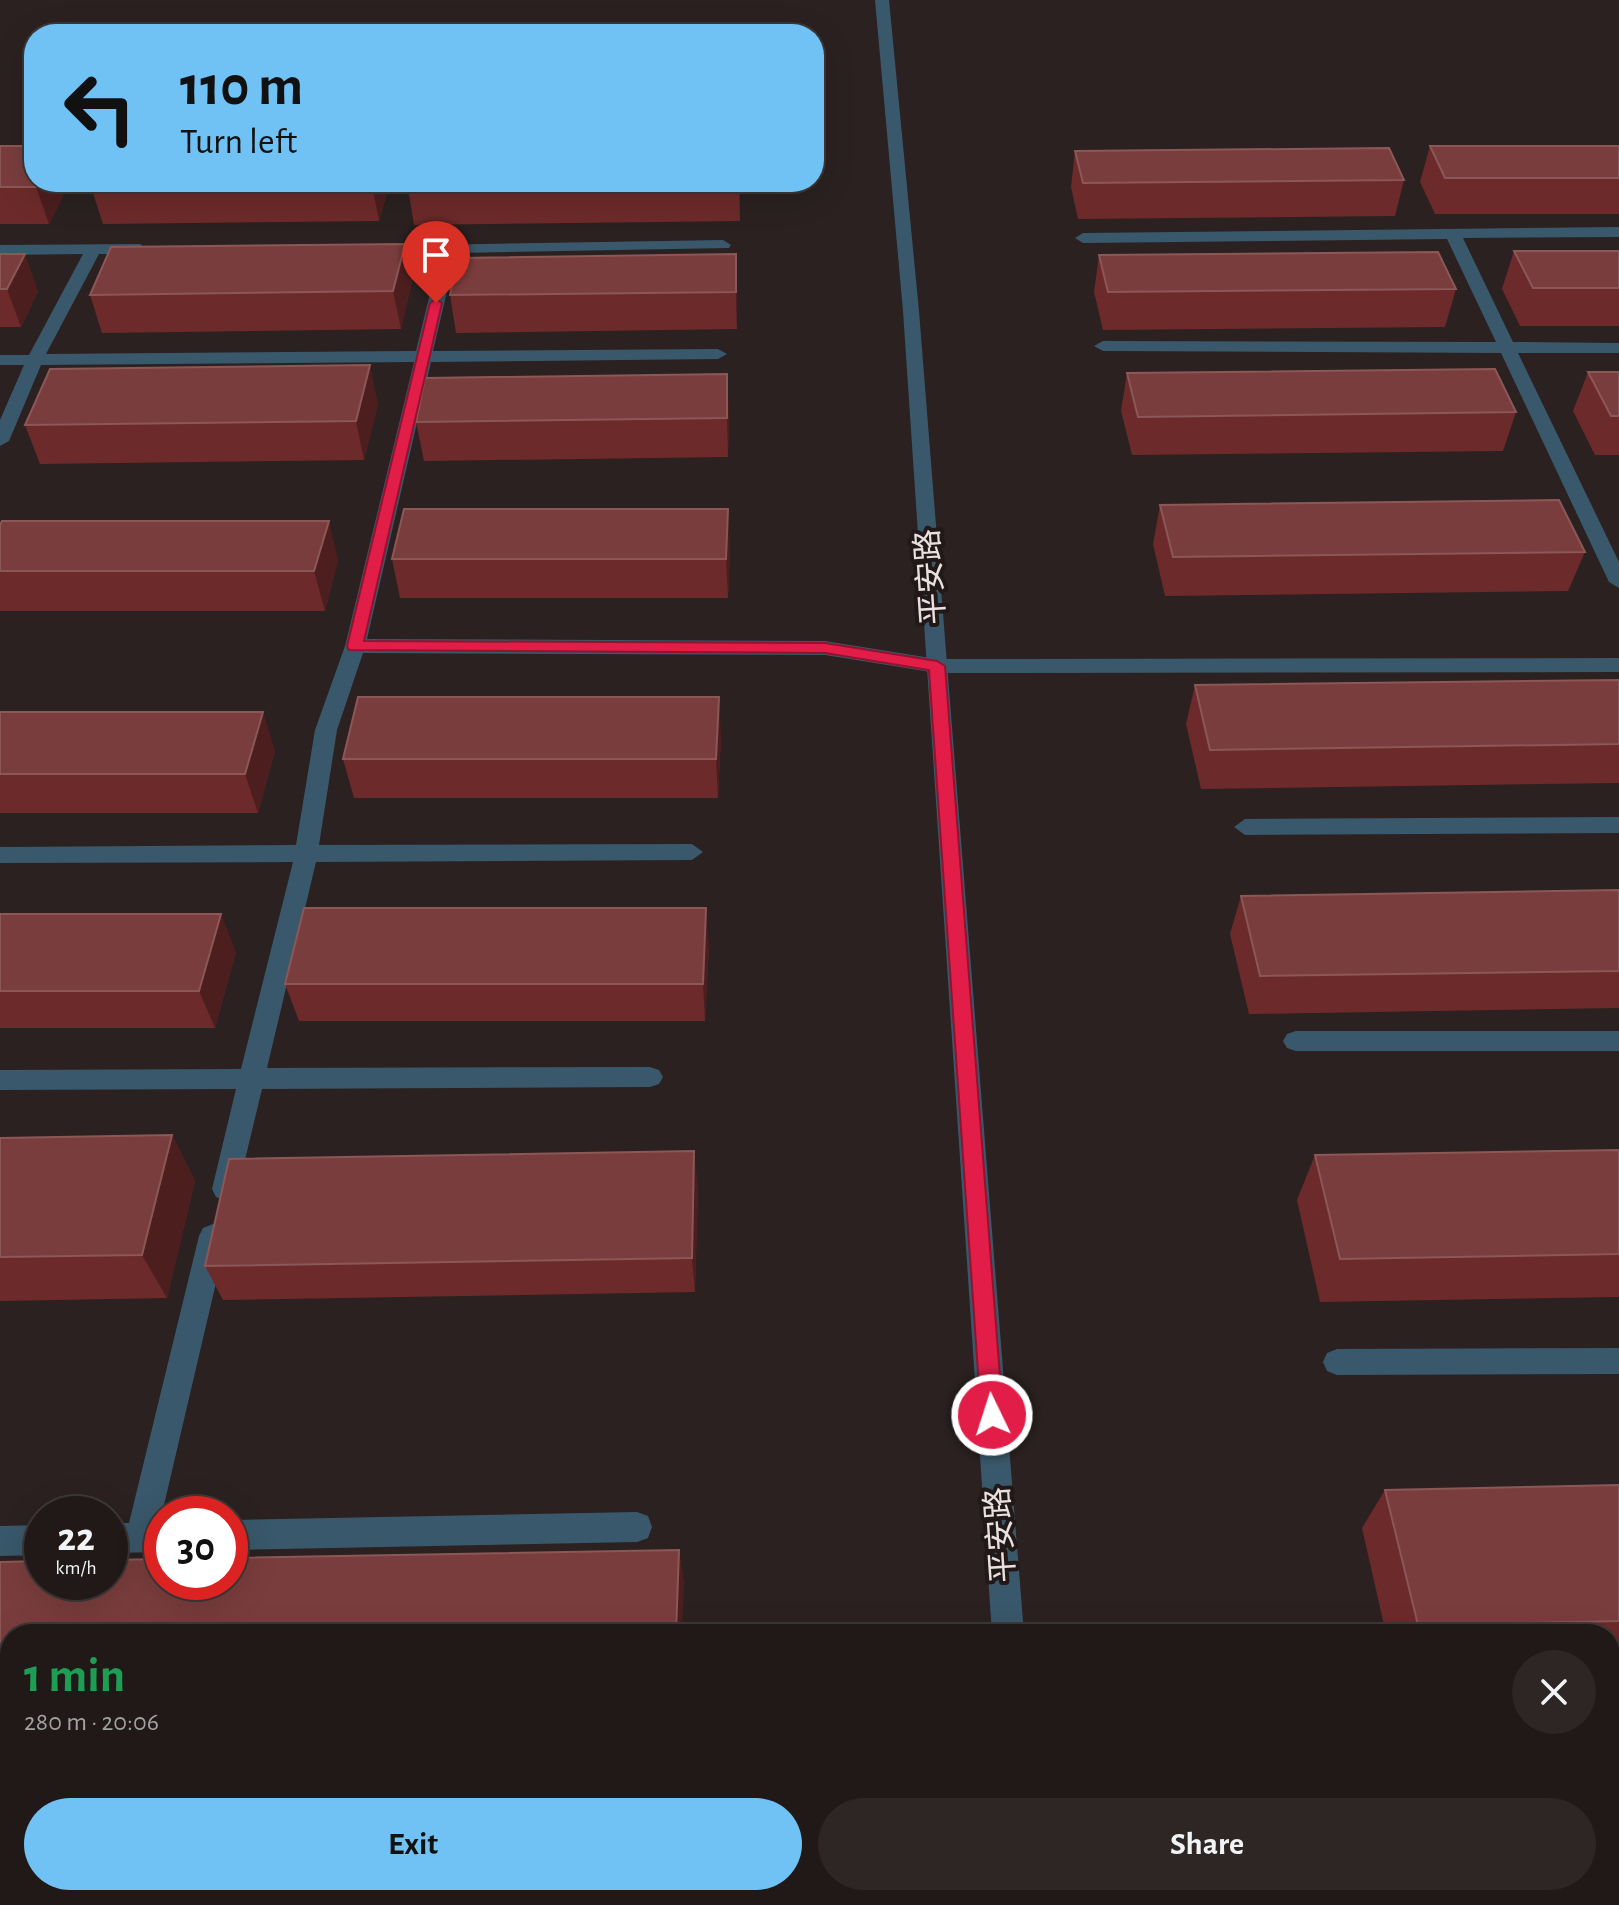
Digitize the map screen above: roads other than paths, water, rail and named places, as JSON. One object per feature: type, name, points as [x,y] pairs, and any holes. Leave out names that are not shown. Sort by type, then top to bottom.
[{"type":"street","name":"平安路","points":[[882,0],[911,311],[1007,1624]]},
{"type":"street","points":[[1083,238],[1619,232]]},
{"type":"street","points":[[1453,234],[1619,582]]},
{"type":"street","points":[[356,249],[723,245]]},
{"type":"street","points":[[161,1496],[251,1080],[306,854],[326,730],[355,646],[449,248]]},
{"type":"street","points":[[0,250],[155,249]]},
{"type":"street","points":[[0,441],[34,361],[93,250]]},
{"type":"street","points":[[1103,346],[1619,348]]},
{"type":"street","points":[[0,360],[718,354]]},
{"type":"street","points":[[355,646],[825,648],[937,666],[1619,665]]},
{"type":"street","points":[[1245,827],[1619,825]]},
{"type":"street","points":[[0,855],[692,852]]},
{"type":"street","points":[[1296,1041],[1619,1041]]},
{"type":"street","points":[[0,1080],[650,1077]]},
{"type":"street","points":[[1337,1362],[1619,1361]]},
{"type":"street","points":[[248,1535],[637,1527]]},
{"type":"street","points":[[0,1541],[24,1540]]}]
